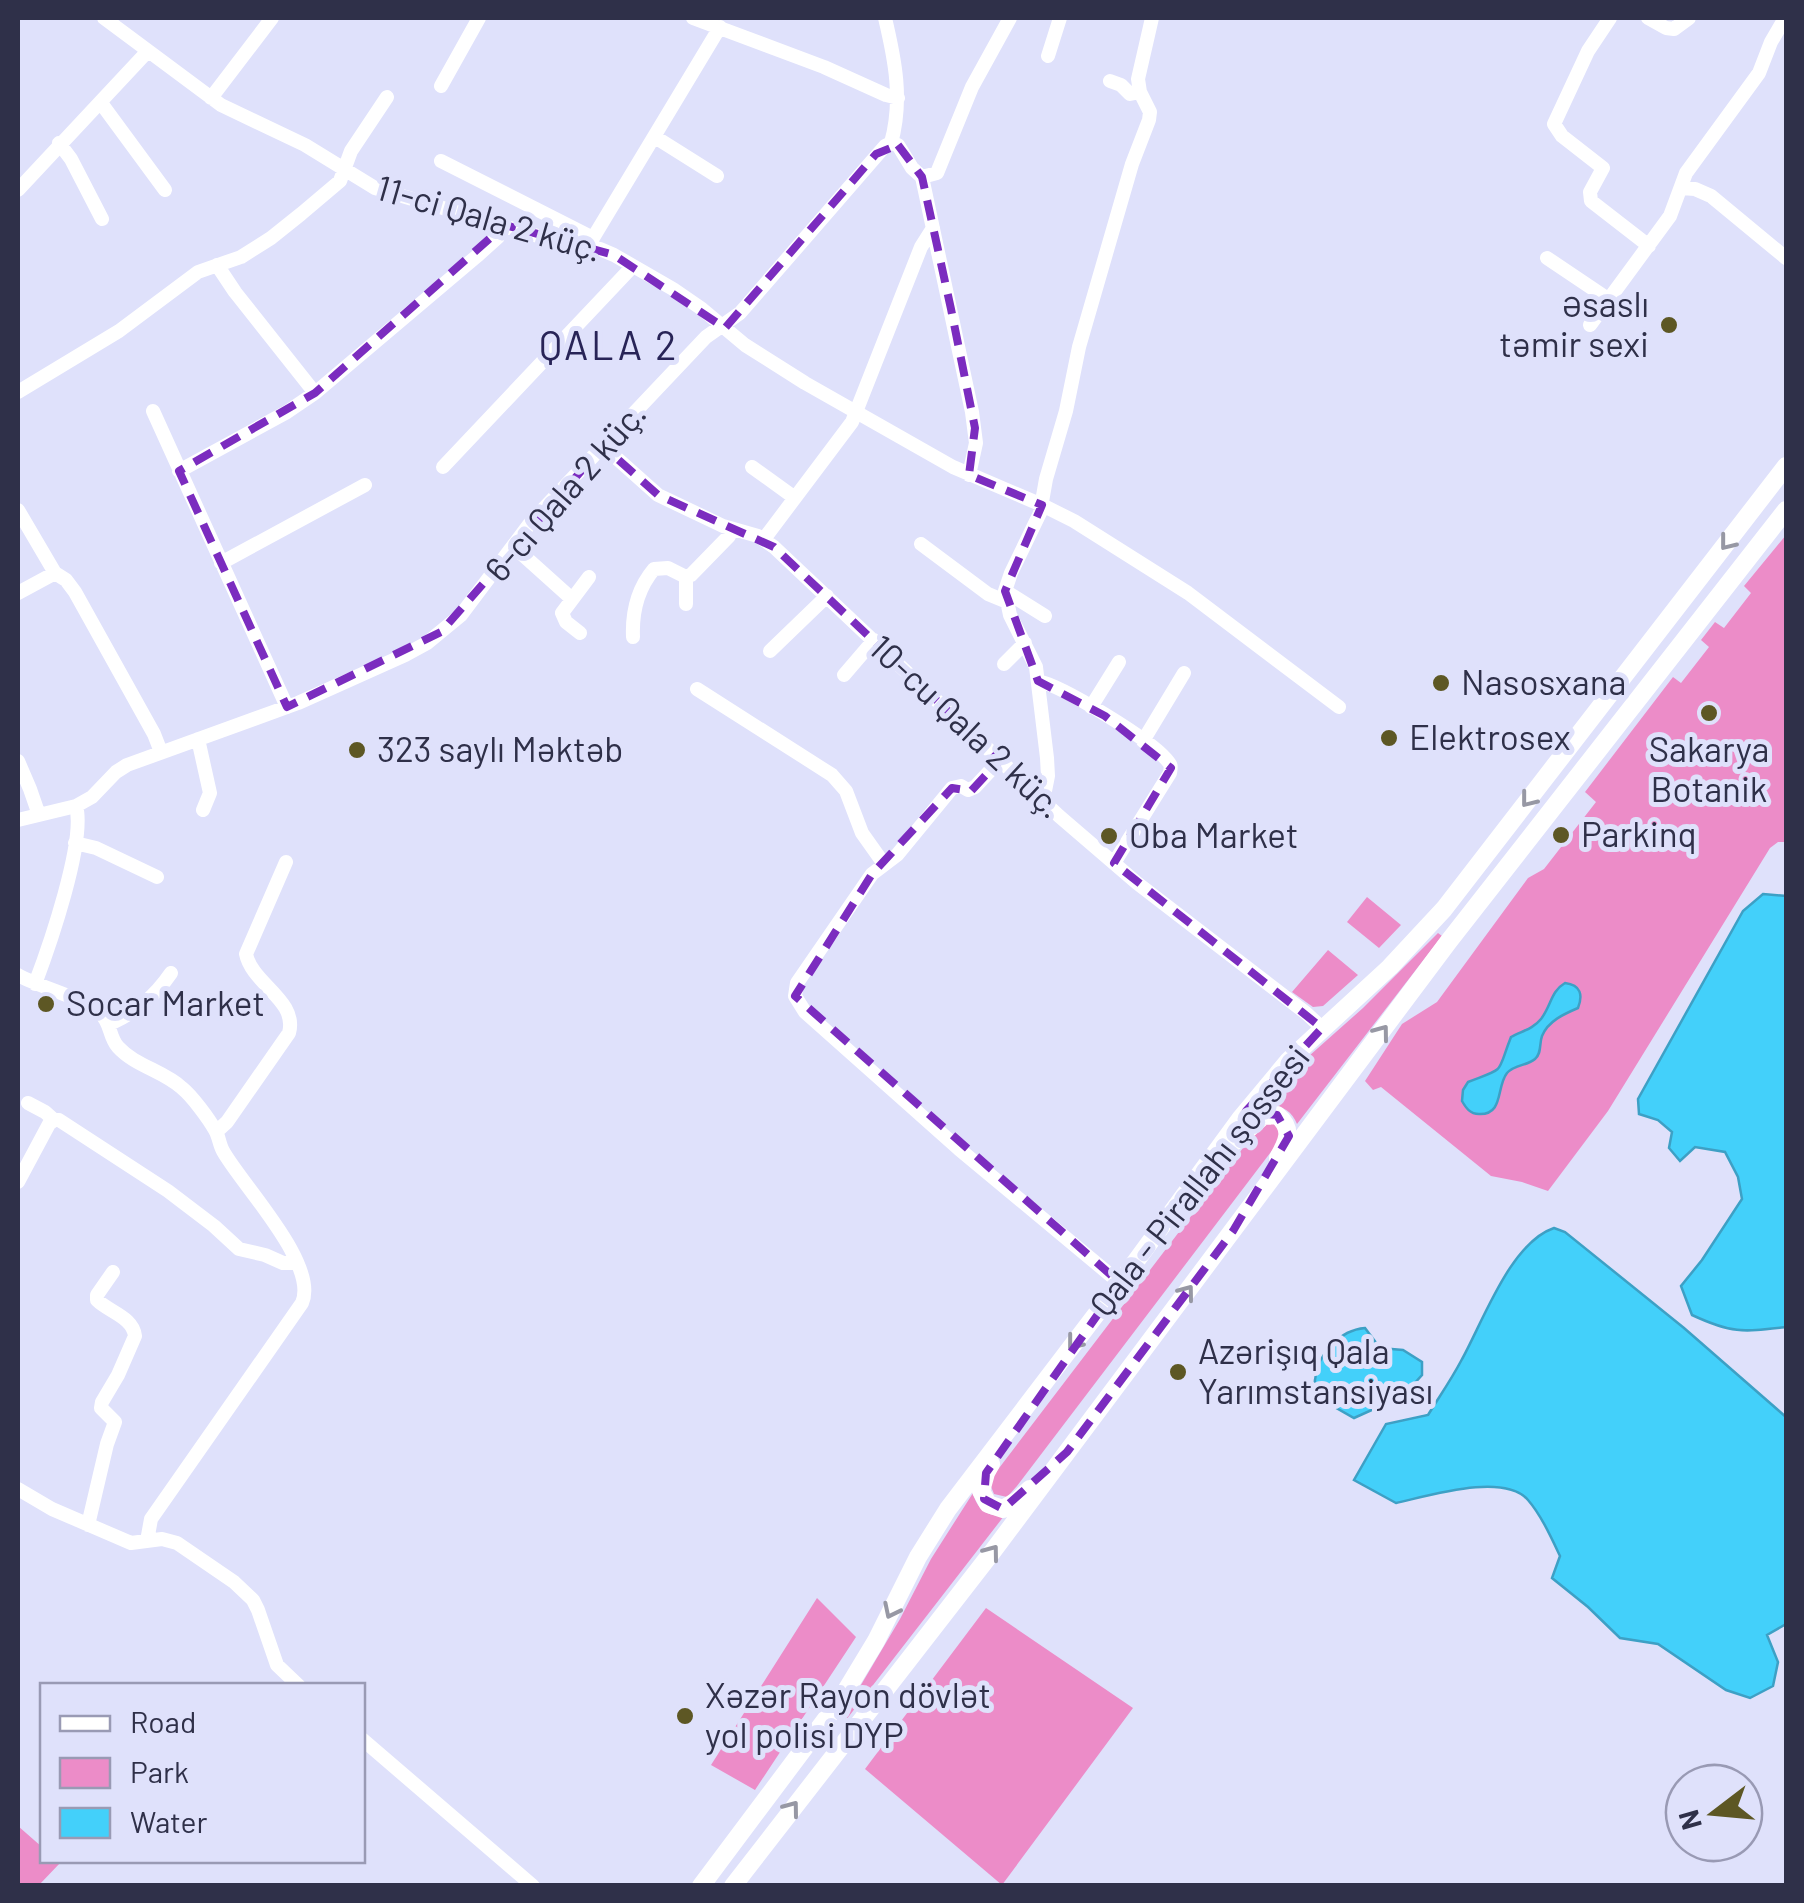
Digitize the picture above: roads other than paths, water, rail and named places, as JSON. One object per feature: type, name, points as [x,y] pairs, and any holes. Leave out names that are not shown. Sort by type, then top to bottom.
[{"type":"main road","name":"Qala - Pirallahı şossesi","points":[[700,1886],[841,1699],[932,1532],[1187,1189],[1272,1080],[1444,908],[1786,466]]},
{"type":"main road","name":"Qala - Pirallahı şossesi","points":[[733,1886],[1067,1452],[1449,942],[1786,510]]},
{"type":"main road","points":[[1187,1189],[1263,1116],[1278,1115],[1289,1136],[1234,1231]]},
{"type":"main road","points":[[1024,1408],[986,1473],[981,1491],[988,1504],[1003,1508],[1011,1505],[1067,1452]]},
{"type":"street","name":"11-ci Qala 2 küç.","points":[[104,18],[210,98],[305,145],[362,182],[565,244],[592,242],[672,289],[775,364],[857,413],[969,474],[1074,521],[1188,594],[1339,707]]},
{"type":"street","points":[[123,32],[134,18]]},
{"type":"street","points":[[210,98],[272,18]]},
{"type":"street","points":[[441,86],[480,18]]},
{"type":"street","points":[[693,18],[898,98]]},
{"type":"street","points":[[885,18],[898,98],[891,143],[898,145],[922,177],[975,428],[969,474]]},
{"type":"street","points":[[922,177],[934,175],[940,168],[972,87],[1010,18]]},
{"type":"street","points":[[1048,56],[1060,18]]},
{"type":"street","points":[[1042,801],[1048,776],[1036,667],[1010,615],[1005,596],[1011,572],[1042,505],[1079,347],[1132,164],[1149,120],[1138,79],[1152,18]]},
{"type":"street","points":[[1610,18],[1588,51],[1554,124],[1562,136],[1603,168],[1590,192],[1591,201],[1649,246]]},
{"type":"street","points":[[1648,18],[1674,29],[1690,18]]},
{"type":"street","points":[[1590,325],[1670,216],[1686,173],[1759,73],[1785,18]]},
{"type":"street","points":[[442,161],[592,242],[720,28]]},
{"type":"street","points":[[18,190],[148,52]]},
{"type":"street","points":[[1110,81],[1130,94],[1140,92]]},
{"type":"street","points":[[18,392],[118,331],[198,272],[241,257],[271,238],[336,186],[351,150],[388,96]]},
{"type":"street","points":[[101,103],[165,190]]},
{"type":"street","points":[[655,137],[717,176]]},
{"type":"street","name":"6-cı Qala 2 küç.","points":[[18,820],[76,806],[98,792],[121,768],[287,707],[427,642],[461,614],[532,522],[699,344],[740,313],[876,154],[891,143]]},
{"type":"street","points":[[60,144],[102,219]]},
{"type":"street","points":[[1681,188],[1712,196],[1786,258]]},
{"type":"street","points":[[178,470],[315,393],[477,256],[505,226]]},
{"type":"street","points":[[764,539],[846,433],[857,413],[921,246],[933,228]]},
{"type":"street","points":[[1547,258],[1608,300]]},
{"type":"street","points":[[218,264],[235,292],[315,393]]},
{"type":"street","points":[[443,467],[634,266]]},
{"type":"street","points":[[154,411],[287,707]]},
{"type":"street","name":"10-cu Qala 2 küç.","points":[[603,446],[658,495],[731,530],[764,539],[1042,801],[1322,1028]]},
{"type":"street","points":[[752,467],[795,498]]},
{"type":"street","points":[[221,562],[365,484]]},
{"type":"street","points":[[18,510],[55,573],[76,592],[161,752]]},
{"type":"street","points":[[686,577],[731,530]]},
{"type":"street","points":[[921,544],[988,594],[1005,596],[1045,616]]},
{"type":"street","points":[[513,546],[572,598]]},
{"type":"street","points":[[633,637],[632,618],[649,574],[654,569],[668,568],[686,577]]},
{"type":"street","points":[[18,593],[55,573]]},
{"type":"street","points":[[580,633],[562,613],[589,577]]},
{"type":"street","points":[[686,577],[686,604]]},
{"type":"street","points":[[770,651],[826,596]]},
{"type":"street","points":[[844,675],[874,640]]},
{"type":"street","points":[[1004,664],[1026,644]]},
{"type":"street","points":[[1090,707],[1120,662]]},
{"type":"street","points":[[1143,741],[1184,673]]},
{"type":"street","points":[[1038,681],[1060,688],[1143,741],[1164,756],[1171,768],[1114,863]]},
{"type":"street","points":[[697,689],[832,775],[846,791],[856,824],[884,864]]},
{"type":"street","points":[[198,738],[210,793],[202,810]]},
{"type":"street","points":[[1000,760],[975,787],[952,788],[897,855],[866,882],[798,983],[795,996],[805,1012],[959,1149],[1120,1283]]},
{"type":"street","points":[[18,762],[39,815]]},
{"type":"street","points":[[35,984],[52,938],[75,843],[76,806]]},
{"type":"street","points":[[75,843],[96,848],[157,877]]},
{"type":"street","points":[[216,1132],[227,1122],[291,1027],[290,1013],[249,966],[246,954],[286,862]]},
{"type":"street","points":[[109,1024],[154,996],[171,973]]},
{"type":"street","points":[[18,975],[86,1004],[104,1017],[116,1046],[181,1086],[194,1100],[223,1150],[272,1218],[305,1286],[304,1298],[151,1519],[147,1541]]},
{"type":"street","points":[[28,1103],[70,1125],[152,1179],[239,1249],[283,1263],[296,1263]]},
{"type":"street","points":[[18,1182],[54,1120]]},
{"type":"street","points":[[88,1525],[115,1422],[101,1408],[102,1402],[135,1336],[130,1323],[97,1300],[113,1272]]},
{"type":"street","points":[[18,1489],[36,1501],[131,1543],[162,1539],[177,1543],[245,1591],[258,1610],[277,1665],[296,1683]]},
{"type":"street","points":[[365,1743],[534,1886]]},
{"type":"water","points":[[1763,894],[1786,896],[1786,1327],[1738,1330],[1692,1315],[1681,1286],[1742,1199],[1738,1177],[1725,1152],[1695,1147],[1680,1161],[1669,1148],[1672,1132],[1658,1120],[1639,1114],[1638,1099],[1743,911]]},
{"type":"water","points":[[1565,983],[1579,991],[1578,1008],[1548,1026],[1535,1059],[1507,1073],[1492,1110],[1471,1112],[1462,1101],[1468,1082],[1498,1068],[1511,1037],[1538,1022]]},
{"type":"water","points":[[1554,1228],[1565,1232],[1684,1328],[1786,1417],[1786,1624],[1767,1635],[1778,1662],[1773,1686],[1750,1698],[1726,1690],[1658,1644],[1620,1638],[1552,1578],[1560,1556],[1537,1512],[1517,1492],[1465,1488],[1396,1503],[1354,1480],[1386,1424],[1428,1415],[1511,1266],[1538,1236]]},
{"type":"water","points":[[1365,1328],[1380,1348],[1403,1350],[1422,1362],[1422,1375],[1403,1396],[1354,1418],[1317,1397],[1315,1382],[1320,1361],[1331,1345],[1347,1333]]},
{"type":"place","name":"Əsaslı təmir sexi","points":[[1669,325]]},
{"type":"place","name":"Nasosxana","points":[[1441,683]]},
{"type":"place","name":"Sakarya Botanik","points":[[1709,713]]},
{"type":"place","name":"Elektrosex","points":[[1389,738]]},
{"type":"place","name":"323 saylı Məktəb","points":[[357,750]]},
{"type":"place","name":"Parkinq","points":[[1561,835]]},
{"type":"place","name":"Oba Market","points":[[1109,836]]},
{"type":"place","name":"Socar Market","points":[[46,1004]]},
{"type":"place","name":"Azərişıq Qala Yarımstansiyası","points":[[1178,1372]]},
{"type":"place","name":"Xəzər Rayon dövlət yol polisi DYP","points":[[685,1716]]},
{"type":"district","name":"QALA 2","points":[[609,346]]}]
